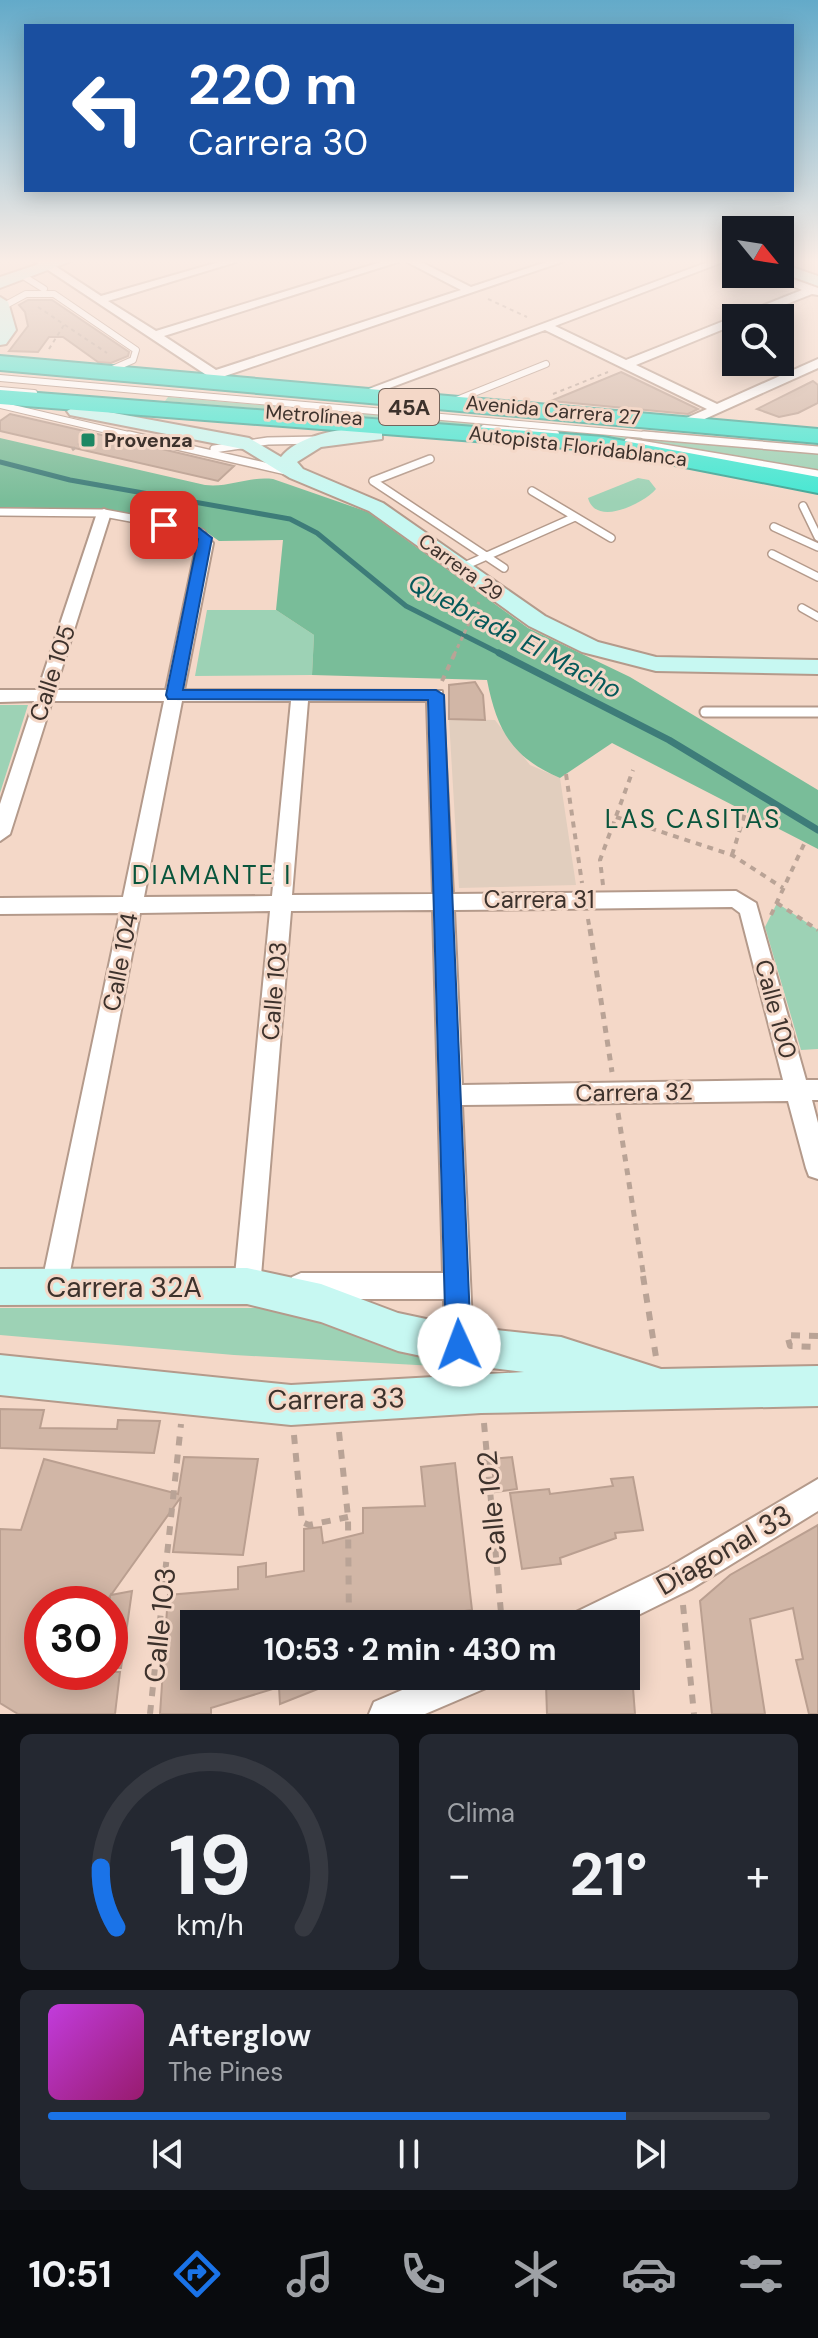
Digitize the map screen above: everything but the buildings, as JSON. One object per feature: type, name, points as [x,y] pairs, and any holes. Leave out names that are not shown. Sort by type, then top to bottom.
[{"type":"highway","name":"Avenida Carrera 27","points":[[1,348],[34,361],[108,364],[356,396],[689,422],[818,436]]},
{"type":"highway","name":"Autopista Floridablanca","points":[[0,371],[818,447]]},
{"type":"highway","name":"Autopista Floridablanca","points":[[0,397],[559,440],[651,451],[818,485]]},
{"type":"highway","name":"Avenida Carrera 27","points":[[0,404],[586,452],[744,470]]},
{"type":"street","points":[[161,342],[212,379],[321,342]]},
{"type":"street","points":[[356,396],[502,342]]},
{"type":"street","points":[[578,342],[717,409]]},
{"type":"street","points":[[625,365],[682,342]]},
{"type":"street","points":[[689,422],[818,363]]},
{"type":"street","name":"Carrera 29","points":[[76,411],[249,444],[297,474],[376,507],[554,631],[611,654],[667,665],[818,667]]},
{"type":"street","points":[[297,474],[287,466],[288,458],[307,446],[333,439],[375,435]]},
{"type":"street","name":"Calle 105","points":[[0,834],[104,513]]},
{"type":"street","name":"Calle 104","points":[[54,1287],[205,543]]},
{"type":"street","points":[[0,696],[300,695],[439,687],[443,900],[459,1345]]},
{"type":"street","name":"Calle 103","points":[[247,1286],[300,695]]},
{"type":"street","name":"Carrera 31","points":[[0,906],[728,898],[742,901]]},
{"type":"street","name":"Calle 100","points":[[742,901],[749,909],[808,1090],[818,1168]]},
{"type":"street","name":"Carrera 32","points":[[450,1095],[808,1090]]},
{"type":"street","name":"Carrera 32A","points":[[247,1286],[321,1303],[398,1332],[459,1345],[574,1360],[661,1388]]},
{"type":"street","name":"Carrera 32A","points":[[0,1287],[456,1286]]},
{"type":"street","name":"Carrera 33","points":[[0,1375],[291,1405],[481,1393],[818,1386]]},
{"type":"street","name":"Diagonal 33","points":[[614,1610],[680,1578],[818,1494]]},
{"type":"street","points":[[386,1714],[442,1690]]},
{"type":"lane","points":[[108,364],[133,360],[136,350],[124,342]]},
{"type":"lane","points":[[452,402],[546,364]]},
{"type":"lane","name":"Metrolínea","points":[[0,378],[818,447]]},
{"type":"lane","name":"Metrolínea","points":[[0,390],[590,437],[818,474]]},
{"type":"lane","name":"Metrolínea","points":[[0,404],[297,474]]},
{"type":"lane","name":"Metrolínea","points":[[196,448],[333,439]]},
{"type":"lane","points":[[430,459],[373,481],[504,568]]},
{"type":"lane","points":[[532,491],[611,538]]},
{"type":"lane","points":[[803,506],[818,537]]},
{"type":"lane","points":[[0,512],[104,513],[195,530],[202,533],[205,543]]},
{"type":"lane","points":[[462,567],[575,517]]},
{"type":"lane","points":[[774,527],[818,547]]},
{"type":"lane","points":[[772,554],[818,577]]},
{"type":"lane","points":[[802,608],[818,617]]},
{"type":"lane","points":[[705,712],[818,712]]},
{"type":"path","points":[[34,361],[50,342]]},
{"type":"path","points":[[83,342],[108,364]]},
{"type":"path","points":[[547,396],[625,365]]},
{"type":"path","points":[[72,450],[86,439]]},
{"type":"path","points":[[439,687],[483,594]]},
{"type":"path","points":[[605,899],[600,860],[633,770]]},
{"type":"path","points":[[732,855],[745,813]]},
{"type":"path","points":[[616,817],[732,855],[783,888]]},
{"type":"path","name":"Calle 100","points":[[758,943],[805,842]]},
{"type":"path","points":[[777,903],[818,930]]},
{"type":"path","points":[[818,1336],[787,1335],[790,1346],[818,1347]]},
{"type":"path","name":"Calle 103","points":[[150,1714],[184,1393]]},
{"type":"path","name":"Calle 102","points":[[481,1393],[501,1610]]},
{"type":"path","points":[[336,1402],[348,1517],[349,1610]]},
{"type":"path","points":[[291,1405],[302,1522],[309,1525],[348,1517]]},
{"type":"path","points":[[680,1578],[694,1714]]},
{"type":"shaded area","points":[[449,719],[495,720],[530,765],[560,778],[576,885],[459,888]]},
{"type":"green space","points":[[168,397],[818,452],[818,472],[574,436],[165,401]]},
{"type":"green space","points":[[0,438],[205,485],[273,479],[368,512],[528,628],[630,677],[818,790],[818,849],[612,743],[560,778],[543,770],[529,761],[509,740],[496,713],[487,680],[312,675],[314,635],[276,610],[283,540],[219,541],[198,526],[107,510],[0,507]]},
{"type":"green space","points":[[638,478],[649,480],[656,489],[631,506],[610,512],[600,511],[593,507],[588,498]]},
{"type":"green space","points":[[207,610],[276,610],[314,635],[312,675],[195,676]]},
{"type":"green space","points":[[0,705],[28,705],[0,793]]},
{"type":"green space","points":[[777,903],[818,930],[818,1049],[801,1050],[765,927]]},
{"type":"green space","points":[[0,1308],[258,1308],[325,1323],[402,1351],[489,1369],[234,1355],[0,1335]]},
{"type":"waterway","name":"Quebrada El Macho","points":[[0,462],[70,480],[290,519],[317,533],[406,606],[503,655]]},
{"type":"waterway","name":"Quebrada El Macho","points":[[499,653],[669,740],[818,830]]},
{"type":"place","name":"Provenza","points":[[88,440]]},
{"type":"district","name":"LAS CASITAS","points":[[693,819]]},
{"type":"district","name":"DIAMANTE I","points":[[212,875]]},
{"type":"route","points":[[164,525],[195,530],[205,538],[174,695],[436,695],[459,1345]]}]
